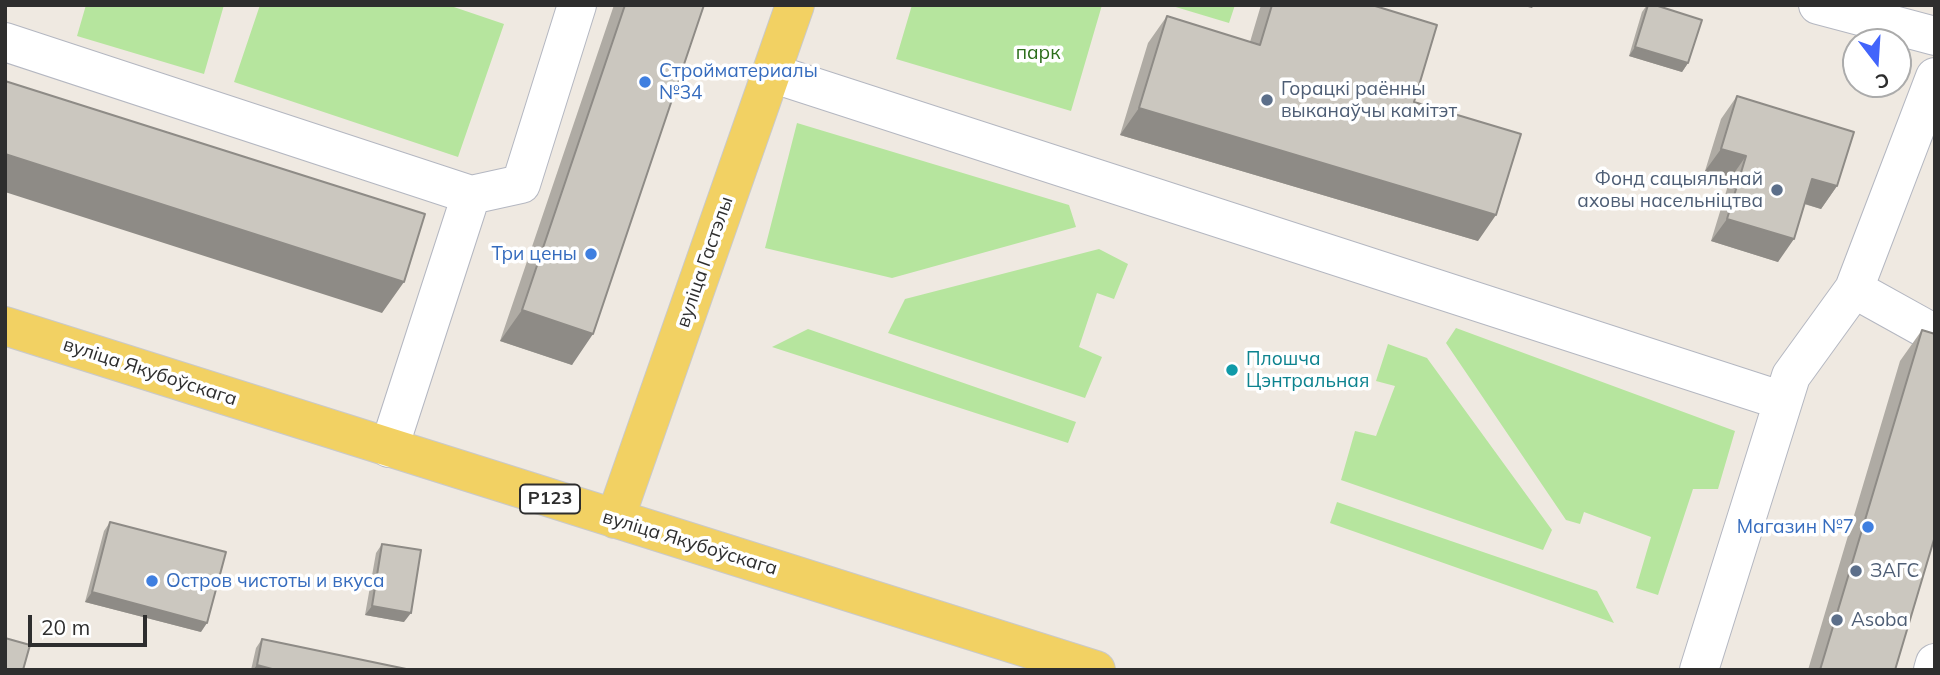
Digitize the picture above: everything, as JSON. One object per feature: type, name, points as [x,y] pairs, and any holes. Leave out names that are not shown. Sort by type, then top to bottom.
[{"type":"main road","name":"вуліца Гастэлы","points":[[615,519],[795,5]]},
{"type":"main road","name":"вуліца Якубоўскага","points":[[5,326],[1096,670]]},
{"type":"street","points":[[5,42],[471,195],[521,184],[577,5]]},
{"type":"street","points":[[1818,5],[1935,36]]},
{"type":"street","points":[[771,73],[1783,401]]},
{"type":"street","points":[[1699,670],[1791,376],[1854,289],[1935,77]]},
{"type":"street","points":[[389,448],[471,195]]},
{"type":"street","points":[[1854,289],[1935,334]]},
{"type":"street","points":[[1933,670],[1935,663]]},
{"type":"green space","points":[[86,5],[224,5],[204,74],[77,36]]},
{"type":"green space","points":[[260,5],[448,5],[504,24],[458,157],[234,82]]},
{"type":"green space","name":"парк","points":[[912,5],[1102,5],[1071,111],[896,59]]},
{"type":"green space","points":[[1169,5],[1235,5],[1229,23]]},
{"type":"green space","points":[[797,123],[1069,205],[1076,227],[892,278],[765,248]]},
{"type":"green space","points":[[1099,249],[1128,264],[1114,299],[1097,293],[1079,347],[1102,357],[1085,398],[888,333],[905,299]]},
{"type":"green space","points":[[1456,328],[1735,431],[1718,489],[1693,489],[1658,595],[1636,588],[1651,537],[1584,512],[1580,524],[1566,520],[1446,343]]},
{"type":"green space","points":[[808,329],[1076,422],[1068,443],[772,347]]},
{"type":"green space","points":[[1388,344],[1427,358],[1552,530],[1543,550],[1341,480],[1355,431],[1376,436],[1395,386],[1376,381]]},
{"type":"green space","points":[[1337,502],[1597,591],[1614,623],[1330,523]]},
{"type":"building","points":[[625,5],[704,5],[593,334],[522,310]]},
{"type":"building","name":"Горацкі раённы выканаўчы камітэт","points":[[1272,5],[1372,5],[1437,25],[1414,102],[1521,134],[1496,215],[1139,108],[1167,16],[1260,45]]},
{"type":"building","points":[[1648,5],[1702,20],[1688,63],[1635,47]]},
{"type":"building","points":[[5,81],[425,214],[404,282],[5,154]]},
{"type":"building","name":"Фонд сацыяльнай аховы насельніцтва","points":[[1737,96],[1854,132],[1837,186],[1812,179],[1794,239],[1727,219],[1746,156],[1721,149]]},
{"type":"building","points":[[1922,330],[1935,334],[1935,536],[1895,670],[1820,670]]},
{"type":"building","name":"Остров чистоты и вкуса","points":[[110,522],[226,552],[207,623],[92,592]]},
{"type":"building","points":[[382,544],[421,550],[411,613],[372,606]]},
{"type":"building","points":[[5,638],[30,645],[23,670],[5,670]]},
{"type":"building","points":[[262,639],[411,670],[272,670],[257,665]]},
{"type":"place","name":"Стройматериалы №34","points":[[645,82]]},
{"type":"place","name":"Горацкі раённы выканаўчы камітэт","points":[[1267,100]]},
{"type":"place","name":"Фонд сацыяльнай аховы насельніцтва","points":[[1777,190]]},
{"type":"place","name":"Три цены","points":[[591,254]]},
{"type":"place","name":"Плошча Цэнтральная","points":[[1232,370]]},
{"type":"place","name":"Магазин №7","points":[[1868,527]]},
{"type":"place","name":"ЗАГС","points":[[1856,571]]},
{"type":"place","name":"Остров чистоты и вкуса","points":[[152,581]]},
{"type":"place","name":"Asoba","points":[[1837,620]]}]
